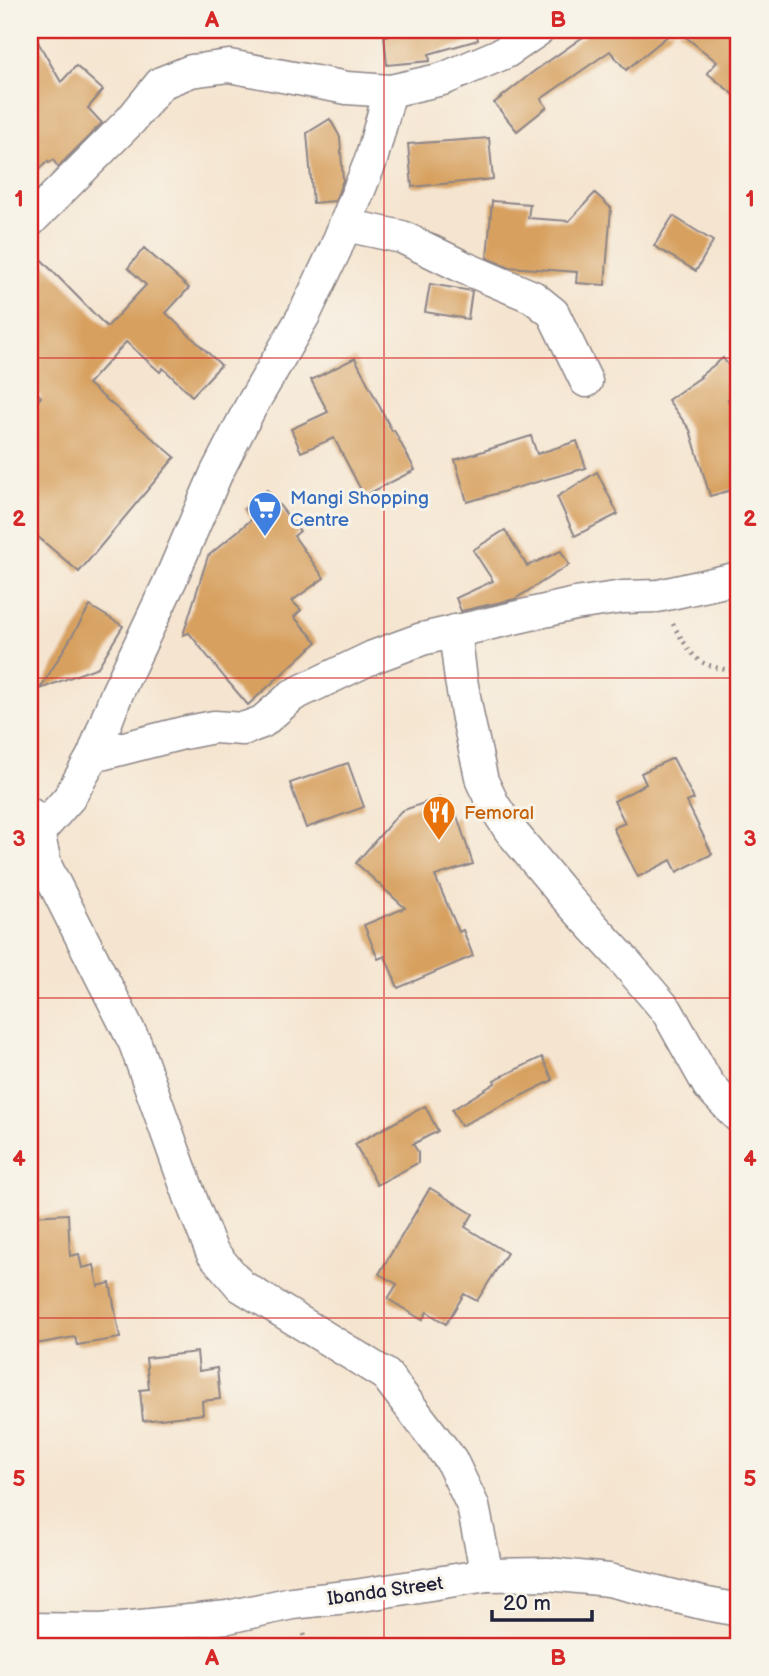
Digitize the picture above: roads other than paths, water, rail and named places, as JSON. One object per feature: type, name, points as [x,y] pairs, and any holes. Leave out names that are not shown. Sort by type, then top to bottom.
[{"type":"street","points":[[30,221],[131,120],[161,83],[191,71],[229,66],[347,88],[390,91],[443,79],[506,52],[538,30]]},
{"type":"street","points":[[390,91],[371,160],[335,250],[304,315],[250,408],[216,474],[117,693],[93,756],[69,798],[34,824],[46,867],[135,1043],[192,1205],[212,1252],[241,1286],[386,1375],[452,1460],[473,1506],[487,1575]]},
{"type":"street","points":[[345,225],[402,237],[533,297],[553,313],[586,381]]},
{"type":"street","points":[[93,756],[214,727],[243,729],[262,722],[293,695],[373,657],[410,643],[575,604],[623,597],[658,596],[739,578]]},
{"type":"street","points":[[455,631],[468,718],[482,781],[493,804],[510,830],[564,895],[667,1012],[709,1086],[739,1117]]},
{"type":"street","name":"Ibanda Street","points":[[30,1629],[102,1630],[228,1617],[292,1603],[487,1575],[548,1574],[610,1580],[739,1610]]},
{"type":"place","name":"Mangi Shopping Centre","points":[[265,538]]},
{"type":"place","name":"Femoral","points":[[439,842]]}]
